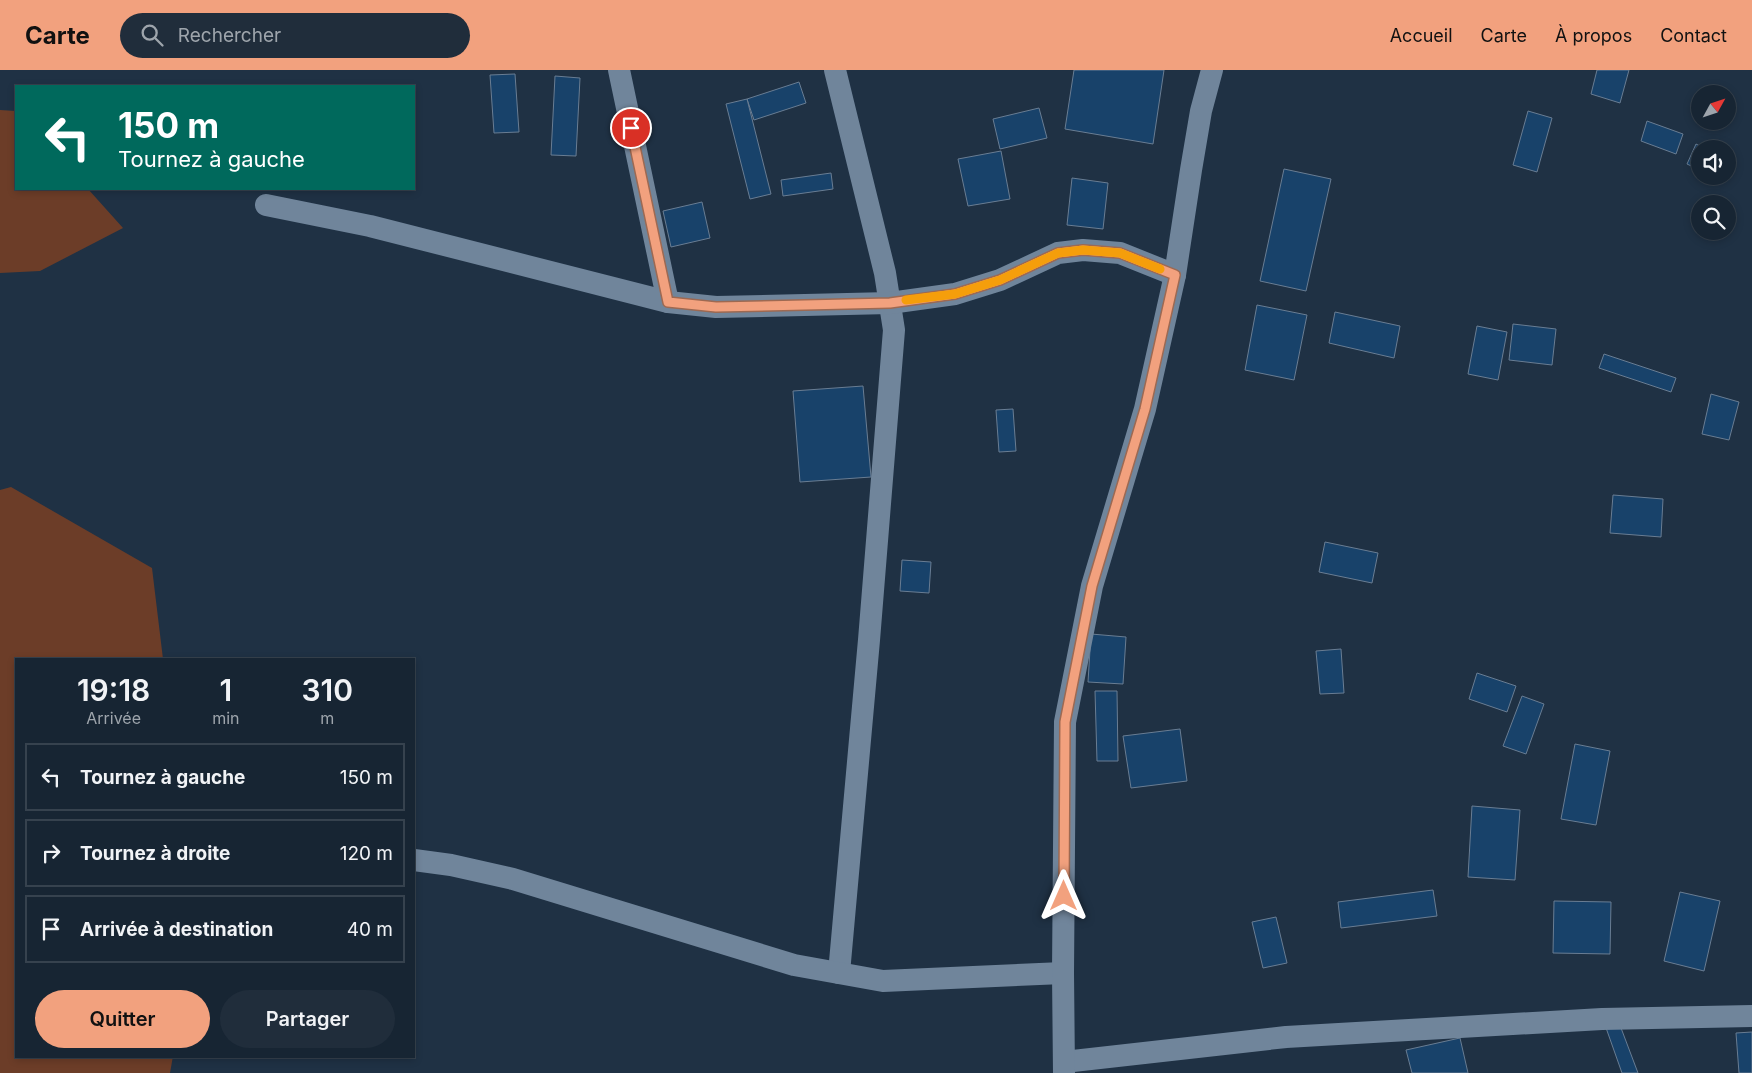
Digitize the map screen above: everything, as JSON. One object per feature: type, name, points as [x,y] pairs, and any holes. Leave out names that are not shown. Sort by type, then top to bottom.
[{"type":"street","points":[[619,70],[668,302]]},
{"type":"street","points":[[835,70],[885,273],[894,330],[869,640],[839,973]]},
{"type":"street","points":[[1212,70],[1201,111],[1175,275],[1145,409],[1092,586],[1065,722],[1064,1068],[1286,1038],[1602,1019],[1752,1016]]},
{"type":"street","points":[[266,205],[370,226],[668,302],[716,307],[890,303],[955,294],[1000,280],[1058,253],[1083,250],[1120,253],[1175,275]]},
{"type":"street","points":[[415,860],[451,865],[513,879],[794,964],[883,981],[1063,972]]},
{"type":"shaded area","points":[[0,110],[15,111],[15,190],[89,190],[123,228],[40,271],[0,273]]},
{"type":"shaded area","points":[[11,487],[152,568],[163,658],[15,658],[15,1058],[173,1058],[170,1073],[0,1073],[0,490]]},
{"type":"building","points":[[1074,70],[1164,70],[1153,144],[1065,129]]},
{"type":"building","points":[[1597,70],[1629,70],[1620,103],[1591,94]]},
{"type":"building","points":[[515,74],[519,132],[494,133],[490,75]]},
{"type":"building","points":[[555,76],[580,78],[576,156],[551,155]]},
{"type":"building","points":[[799,82],[806,103],[754,120],[747,99]]},
{"type":"building","points":[[747,99],[771,194],[750,199],[726,104]]},
{"type":"building","points":[[1039,108],[1047,138],[1000,149],[993,119]]},
{"type":"building","points":[[1528,111],[1552,118],[1537,172],[1513,165]]},
{"type":"building","points":[[1647,121],[1683,134],[1676,154],[1641,141]]},
{"type":"building","points":[[1001,151],[1010,199],[968,206],[958,159]]},
{"type":"building","points":[[1691,155],[1691,166],[1687,164]]},
{"type":"building","points":[[1284,169],[1331,179],[1306,291],[1260,281]]},
{"type":"building","points":[[831,173],[833,189],[783,196],[781,180]]},
{"type":"building","points":[[1072,178],[1108,183],[1103,229],[1067,225]]},
{"type":"building","points":[[702,202],[710,238],[671,247],[663,211]]},
{"type":"building","points":[[1257,305],[1307,315],[1294,380],[1245,370]]},
{"type":"building","points":[[1335,312],[1400,326],[1394,358],[1329,343]]},
{"type":"building","points":[[1513,324],[1556,329],[1552,365],[1509,360]]},
{"type":"building","points":[[1477,326],[1507,332],[1498,380],[1468,374]]},
{"type":"building","points":[[1604,354],[1676,378],[1671,392],[1599,368]]},
{"type":"building","points":[[863,386],[871,477],[800,482],[793,391]]},
{"type":"building","points":[[1711,394],[1739,402],[1729,440],[1702,434]]},
{"type":"building","points":[[1013,409],[1016,451],[999,452],[996,410]]},
{"type":"building","points":[[1613,495],[1663,499],[1661,537],[1610,533]]},
{"type":"building","points":[[1325,542],[1378,553],[1372,583],[1319,572]]},
{"type":"building","points":[[902,560],[931,562],[929,593],[900,591]]},
{"type":"building","points":[[1091,634],[1126,637],[1123,684],[1088,682]]},
{"type":"building","points":[[1341,649],[1344,693],[1320,694],[1316,651]]},
{"type":"building","points":[[1477,673],[1516,686],[1507,712],[1469,699]]},
{"type":"building","points":[[1095,691],[1117,691],[1118,761],[1097,761]]},
{"type":"building","points":[[1522,696],[1544,704],[1526,754],[1503,746]]},
{"type":"building","points":[[1180,729],[1187,781],[1131,788],[1123,736]]},
{"type":"building","points":[[1575,744],[1610,751],[1596,825],[1561,819]]},
{"type":"building","points":[[1472,806],[1520,810],[1515,880],[1468,877]]},
{"type":"building","points":[[1433,890],[1437,916],[1341,928],[1338,902]]},
{"type":"building","points":[[1680,892],[1720,901],[1704,971],[1664,961]]},
{"type":"building","points":[[1554,901],[1611,902],[1610,954],[1553,953]]},
{"type":"building","points":[[1276,917],[1287,963],[1263,968],[1252,922]]},
{"type":"building","points":[[1618,1020],[1638,1073],[1622,1073],[1605,1025]]},
{"type":"building","points":[[1752,1032],[1752,1073],[1739,1073],[1736,1033]]},
{"type":"building","points":[[1460,1038],[1468,1073],[1412,1073],[1406,1050]]},
{"type":"slow traffic","points":[[906,300],[955,294],[1000,280],[1058,253],[1083,250],[1120,253],[1160,269]]},
{"type":"route","points":[[631,128],[668,302],[716,307],[890,303],[955,294],[1000,280],[1058,253],[1083,250],[1120,253],[1175,275],[1145,409],[1092,586],[1065,722],[1064,896]]}]
